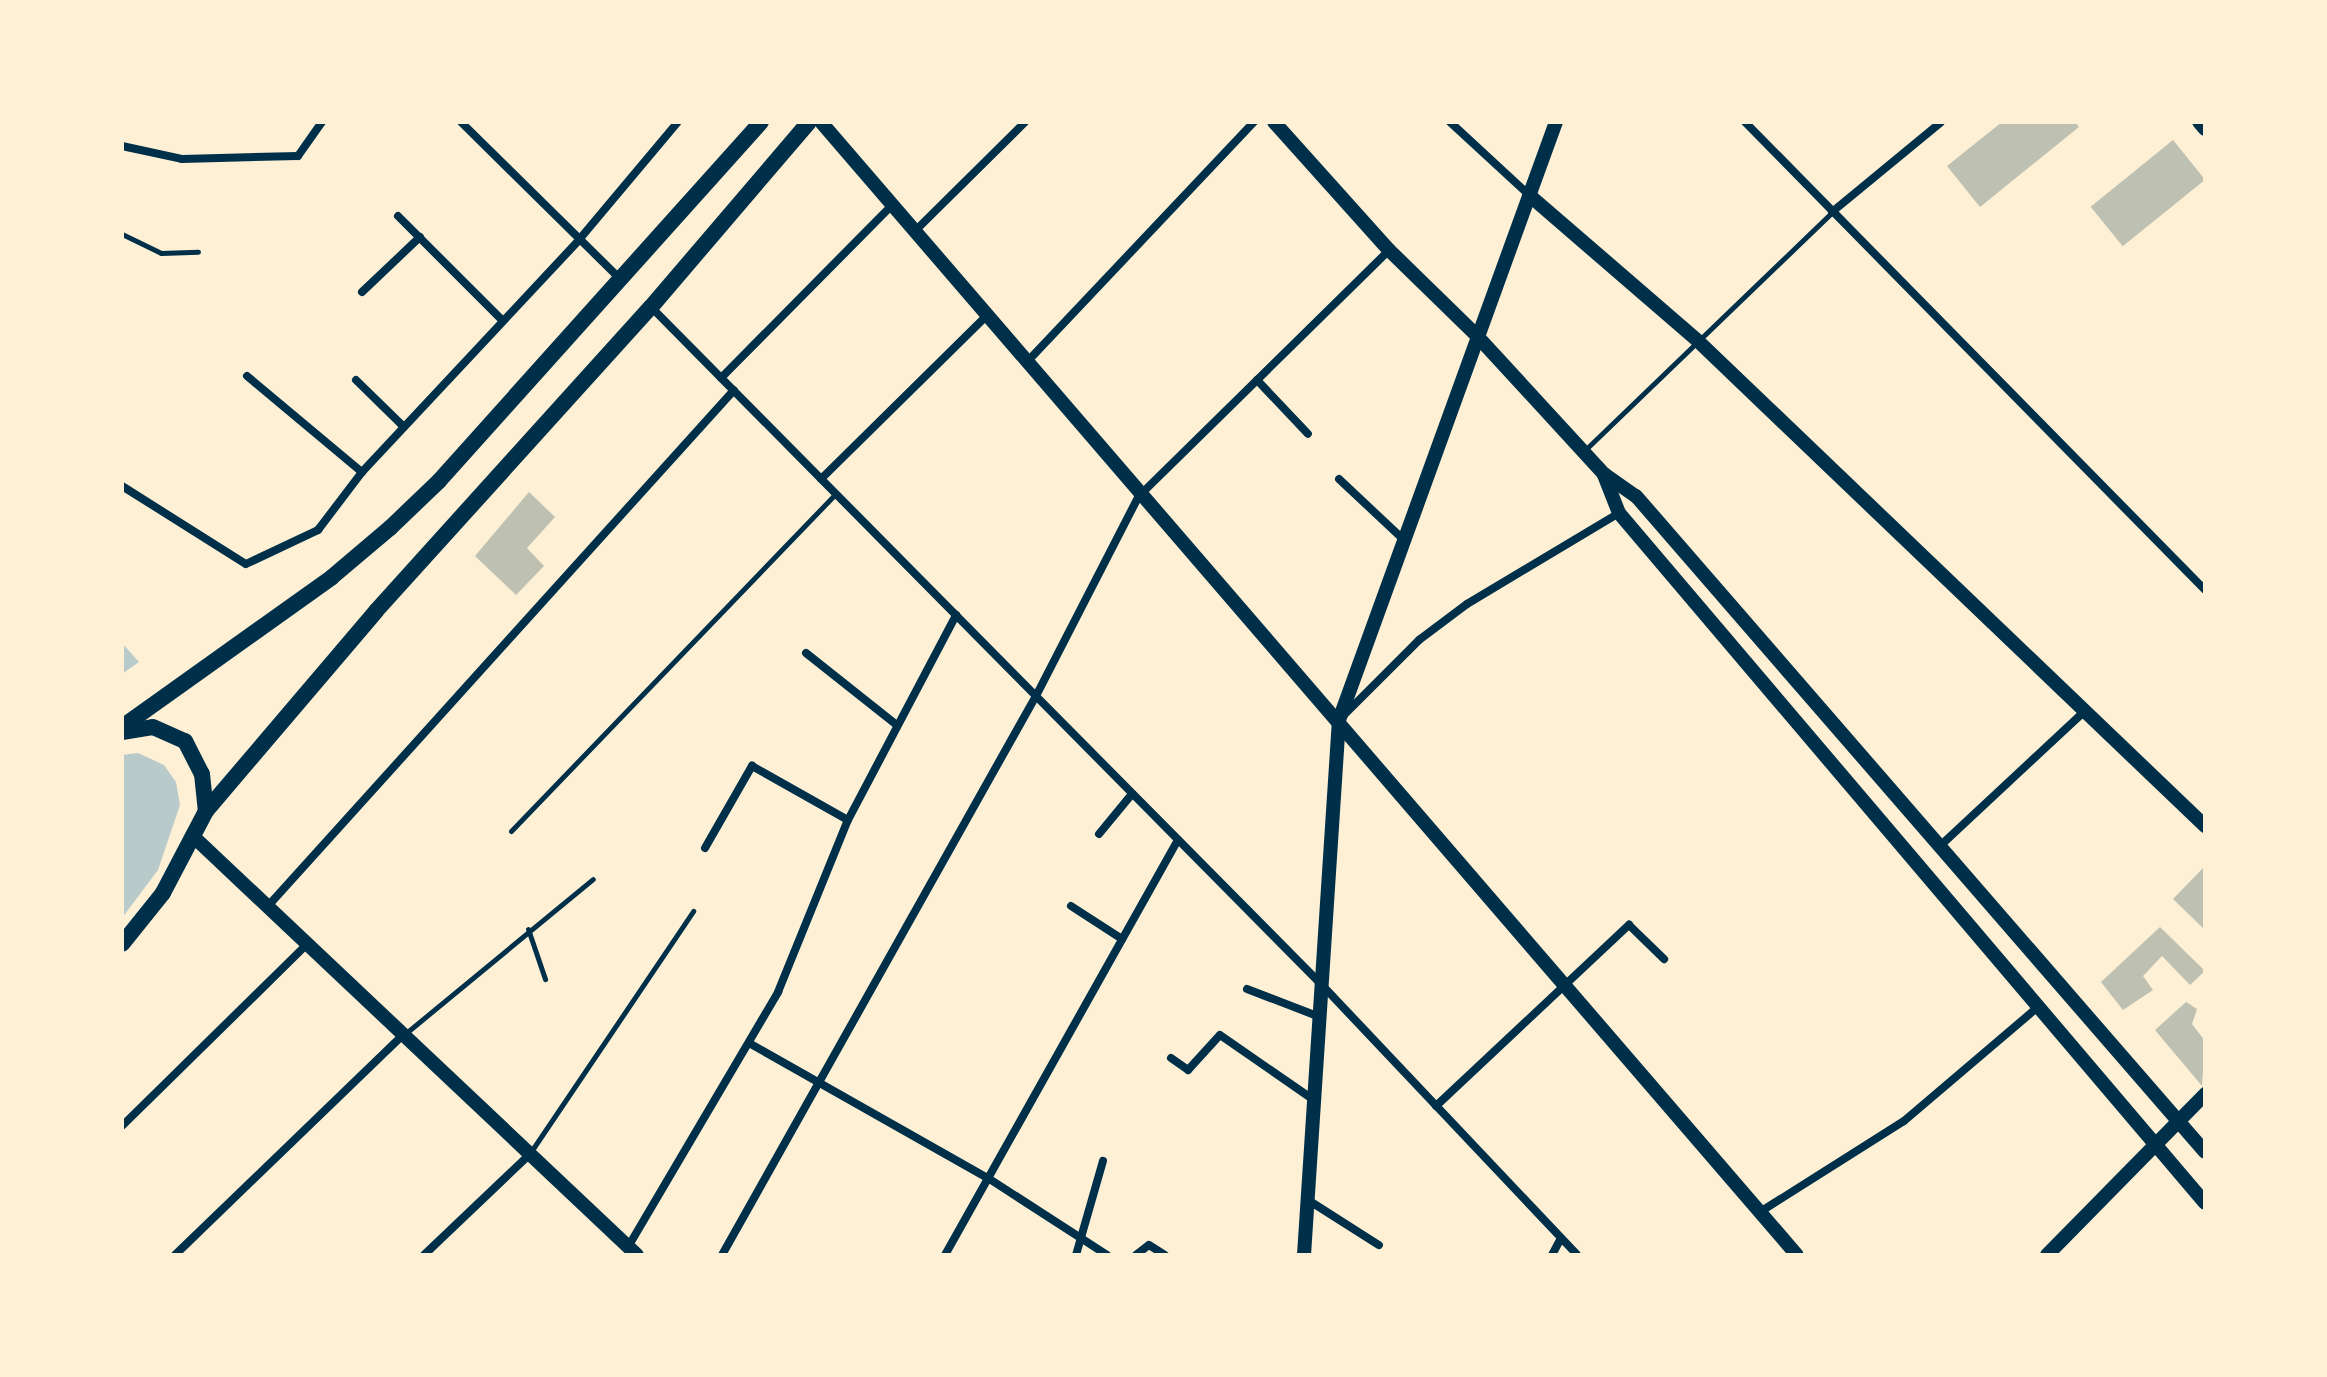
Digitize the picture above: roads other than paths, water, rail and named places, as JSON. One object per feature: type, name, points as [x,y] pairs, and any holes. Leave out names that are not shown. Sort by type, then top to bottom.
[{"type":"main road","points":[[122,729],[332,577],[390,528],[439,481],[761,122]]},
{"type":"main road","points":[[122,944],[150,913],[196,839],[206,811],[376,611],[651,307],[809,122]]},
{"type":"main road","points":[[821,122],[1025,364],[1339,720],[1797,1255]]},
{"type":"main road","points":[[1274,122],[1389,250],[1478,337],[1604,474],[1636,496],[2205,1152]]},
{"type":"main road","points":[[1304,1255],[1339,720],[1556,122]]},
{"type":"main road","points":[[2199,122],[2205,129]]},
{"type":"main road","points":[[1529,195],[1698,341],[2205,826]]},
{"type":"main road","points":[[1604,474],[1619,513],[2205,1203]]},
{"type":"main road","points":[[122,729],[153,727],[185,741],[202,774],[206,811]]},
{"type":"main road","points":[[196,839],[633,1251]]},
{"type":"main road","points":[[2047,1255],[2205,1094]]},
{"type":"street","points":[[122,146],[182,159],[298,156],[322,122]]},
{"type":"street","points":[[461,122],[499,154],[578,241],[619,278]]},
{"type":"street","points":[[122,486],[246,564],[318,530],[362,472],[578,241],[678,122]]},
{"type":"street","points":[[913,232],[1025,122]]},
{"type":"street","points":[[1025,364],[1254,122]]},
{"type":"street","points":[[1450,122],[1529,195]]},
{"type":"street","points":[[1745,122],[2205,590]]},
{"type":"street","points":[[1832,212],[1941,122]]},
{"type":"street","points":[[721,378],[891,206]]},
{"type":"street","points":[[398,216],[503,321]]},
{"type":"street","points":[[362,292],[420,237]]},
{"type":"street","points":[[722,1255],[818,1079],[1036,696],[1139,496],[1389,250]]},
{"type":"street","points":[[651,307],[1322,985],[1577,1255]]},
{"type":"street","points":[[821,479],[985,317]]},
{"type":"street","points":[[247,376],[362,472]]},
{"type":"street","points":[[356,380],[404,427]]},
{"type":"street","points":[[1257,380],[1308,434]]},
{"type":"street","points":[[268,906],[734,390]]},
{"type":"street","points":[[1339,479],[1404,540]]},
{"type":"street","points":[[1339,720],[1419,640],[1467,604],[1619,513]]},
{"type":"street","points":[[633,1251],[778,992],[848,820],[956,615]]},
{"type":"street","points":[[806,653],[897,725]]},
{"type":"street","points":[[1940,846],[2085,711]]},
{"type":"street","points":[[705,848],[752,766],[848,820]]},
{"type":"street","points":[[1099,834],[1132,794]]},
{"type":"street","points":[[945,1255],[1178,840]]},
{"type":"street","points":[[1071,906],[1122,939]]},
{"type":"street","points":[[1436,1106],[1629,925],[1664,959]]},
{"type":"street","points":[[122,1126],[307,944]]},
{"type":"street","points":[[1247,989],[1320,1017]]},
{"type":"street","points":[[1760,1212],[1904,1121],[2040,1006]]},
{"type":"street","points":[[175,1255],[403,1035]]},
{"type":"street","points":[[1171,1058],[1188,1070],[1220,1035],[1314,1100]]},
{"type":"street","points":[[749,1043],[818,1079],[988,1178],[1083,1243],[1107,1255]]},
{"type":"street","points":[[424,1255],[530,1154]]},
{"type":"street","points":[[1076,1255],[1083,1243],[1103,1161]]},
{"type":"street","points":[[1308,1200],[1379,1245]]},
{"type":"street","points":[[1552,1255],[1561,1238]]},
{"type":"street","points":[[1136,1255],[1149,1245],[1165,1255]]},
{"type":"lane","points":[[1584,451],[1832,212]]},
{"type":"lane","points":[[122,234],[161,253],[198,252]]},
{"type":"lane","points":[[511,831],[836,493]]},
{"type":"lane","points":[[403,1035],[528,929],[593,879]]},
{"type":"lane","points":[[530,1154],[693,911]]},
{"type":"lane","points":[[528,929],[545,979]]}]
